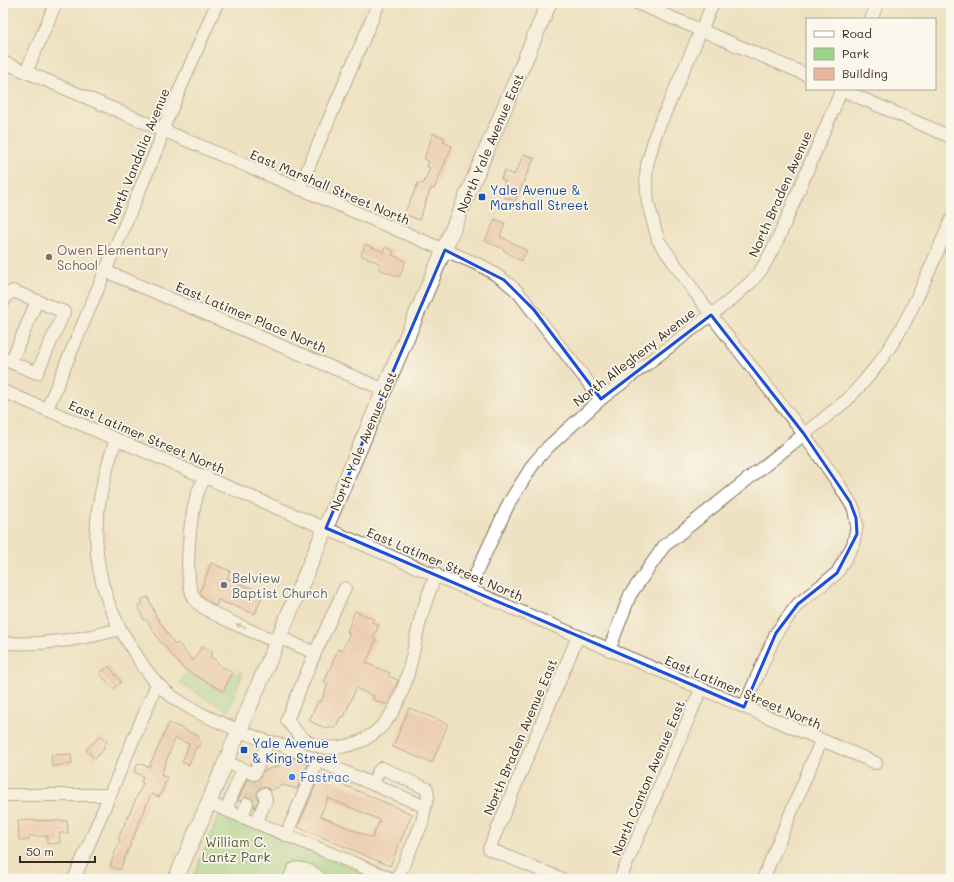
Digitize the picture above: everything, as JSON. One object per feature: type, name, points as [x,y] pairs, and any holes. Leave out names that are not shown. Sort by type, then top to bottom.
[{"type":"main road","name":"North Yale Avenue East","points":[[176,879],[549,3]]},
{"type":"street","points":[[26,72],[56,3]]},
{"type":"street","name":"North Vandalia Avenue","points":[[46,409],[160,144],[162,131],[217,3]]},
{"type":"street","points":[[299,189],[379,3]]},
{"type":"street","points":[[637,3],[806,75]]},
{"type":"street","name":"North Allegheny Avenue","points":[[469,588],[510,501],[534,463],[557,438],[601,399],[711,315],[658,240],[648,203],[646,178],[647,165],[656,133],[713,3]]},
{"type":"street","points":[[871,18],[878,3]]},
{"type":"street","name":"East Marshall Street North","points":[[3,62],[482,266],[504,280],[518,292],[601,399]]},
{"type":"street","name":"North Braden Avenue","points":[[711,315],[751,282],[768,260],[841,90]]},
{"type":"street","points":[[843,90],[951,137]]},
{"type":"street","points":[[609,650],[630,595],[664,546],[847,400],[868,379],[883,359],[910,315],[951,220]]},
{"type":"street","name":"East Latimer Place North","points":[[105,271],[385,390]]},
{"type":"street","points":[[3,303],[6,296],[13,291],[84,321]]},
{"type":"street","points":[[31,299],[7,360],[37,373],[64,312]]},
{"type":"street","points":[[711,315],[804,434],[850,502],[856,518],[857,534],[853,545],[837,573],[798,604],[776,633],[744,707]]},
{"type":"street","name":"East Latimer Street North","points":[[3,391],[469,588],[820,741],[876,763]]},
{"type":"street","points":[[116,438],[105,472],[96,521],[96,546],[99,567],[107,598],[120,629],[157,684],[184,703],[208,717],[268,742],[277,742],[425,807]]},
{"type":"street","points":[[205,476],[196,498],[188,558],[191,592],[197,602],[227,620],[315,653]]},
{"type":"street","points":[[345,588],[315,653],[287,720],[294,730],[315,747],[327,749],[344,747],[367,738],[385,724],[395,707],[409,675],[421,618],[436,574]]},
{"type":"street","points":[[3,643],[57,642],[101,635],[120,629]]},
{"type":"street","name":"North Braden Avenue East","points":[[562,879],[488,849],[578,636]]},
{"type":"street","points":[[74,879],[157,684]]},
{"type":"street","name":"North Canton Avenue East","points":[[620,879],[701,689]]},
{"type":"street","points":[[763,879],[820,741]]},
{"type":"street","points":[[226,762],[254,774],[268,742]]},
{"type":"street","points":[[286,835],[318,760]]},
{"type":"street","points":[[209,803],[393,879],[399,875],[422,823],[428,797],[427,789],[420,784],[382,768],[378,772],[373,784]]},
{"type":"street","points":[[226,810],[243,769]]},
{"type":"street","points":[[256,823],[266,800],[264,794]]},
{"type":"street","points":[[3,795],[110,795]]},
{"type":"street","points":[[242,816],[247,804]]},
{"type":"street","points":[[289,879],[294,869],[299,867],[316,875],[320,879]]},
{"type":"highlighted area","points":[[445,250],[504,280],[534,310],[601,399],[711,315],[804,434],[850,502],[856,518],[857,534],[837,573],[798,604],[776,633],[744,707],[326,528]]},
{"type":"green space","points":[[188,671],[223,691],[233,673],[237,675],[239,671],[243,673],[228,711],[180,683]]},
{"type":"green space","name":"William C. Lantz Park","points":[[221,811],[378,879],[192,879]]},
{"type":"building","points":[[433,133],[445,138],[443,142],[452,146],[434,189],[431,188],[419,220],[404,214],[418,183],[423,184],[430,168],[427,167],[429,161],[424,159]]},
{"type":"building","points":[[524,154],[534,158],[515,201],[504,197],[507,190],[503,188],[505,181],[501,179],[504,171],[514,175]]},
{"type":"building","points":[[495,219],[505,223],[500,236],[527,251],[521,261],[503,250],[504,249],[485,241]]},
{"type":"building","points":[[365,244],[383,252],[385,247],[394,251],[392,255],[406,261],[399,277],[379,269],[381,264],[361,255]]},
{"type":"building","name":"Belview Baptist Church","points":[[211,563],[230,571],[227,578],[263,593],[255,614],[218,600],[216,606],[202,596],[200,592]]},
{"type":"building","points":[[148,597],[156,616],[175,645],[178,643],[193,661],[202,646],[213,652],[210,657],[218,662],[217,664],[233,673],[223,691],[184,669],[160,641],[146,619],[144,620],[138,606],[143,604],[141,600]]},
{"type":"building","points":[[355,611],[374,619],[372,622],[379,625],[373,638],[376,640],[366,663],[390,673],[388,676],[398,680],[387,705],[372,699],[374,696],[356,688],[344,717],[341,716],[335,729],[329,726],[328,729],[309,721],[318,701],[321,702],[328,684],[324,683],[338,649],[342,651],[350,633],[347,632]]},
{"type":"building","points":[[109,666],[121,682],[113,689],[100,673]]},
{"type":"building","points":[[409,708],[448,724],[432,763],[393,747]]},
{"type":"building","points":[[169,723],[199,736],[198,738],[201,741],[198,748],[196,747],[189,765],[182,762],[189,744],[175,738],[161,775],[167,778],[162,791],[159,797],[151,794],[120,870],[110,866],[120,840],[118,839],[143,783],[141,782],[143,776],[134,772],[138,763],[149,767]]},
{"type":"building","points":[[100,736],[107,742],[103,746],[105,748],[95,759],[86,750]]},
{"type":"building","points":[[71,754],[72,764],[52,766],[51,755]]},
{"type":"building","points":[[286,755],[308,764],[297,789],[284,785],[270,790],[266,787],[261,787],[257,792],[258,800],[255,808],[253,800],[250,797],[246,797],[238,801],[247,779],[254,781],[258,780],[263,771],[279,766]]},
{"type":"building","points":[[320,775],[412,814],[390,866],[298,827]],"holes":[[[328,798],[380,820],[372,838],[320,816]]]},
{"type":"building","points":[[18,820],[67,821],[68,833],[59,833],[60,843],[47,844],[47,836],[29,836],[29,840],[19,840]]},
{"type":"tunnel","points":[[247,804],[257,780]]},
{"type":"place","name":"Yale Avenue & Marshall Street","points":[[482,197]]},
{"type":"place","name":"Owen Elementary School","points":[[49,257]]},
{"type":"place","name":"Belview Baptist Church","points":[[224,585]]},
{"type":"place","name":"Yale Avenue & King Street","points":[[244,750]]},
{"type":"place","name":"Fastrac","points":[[292,777]]}]
